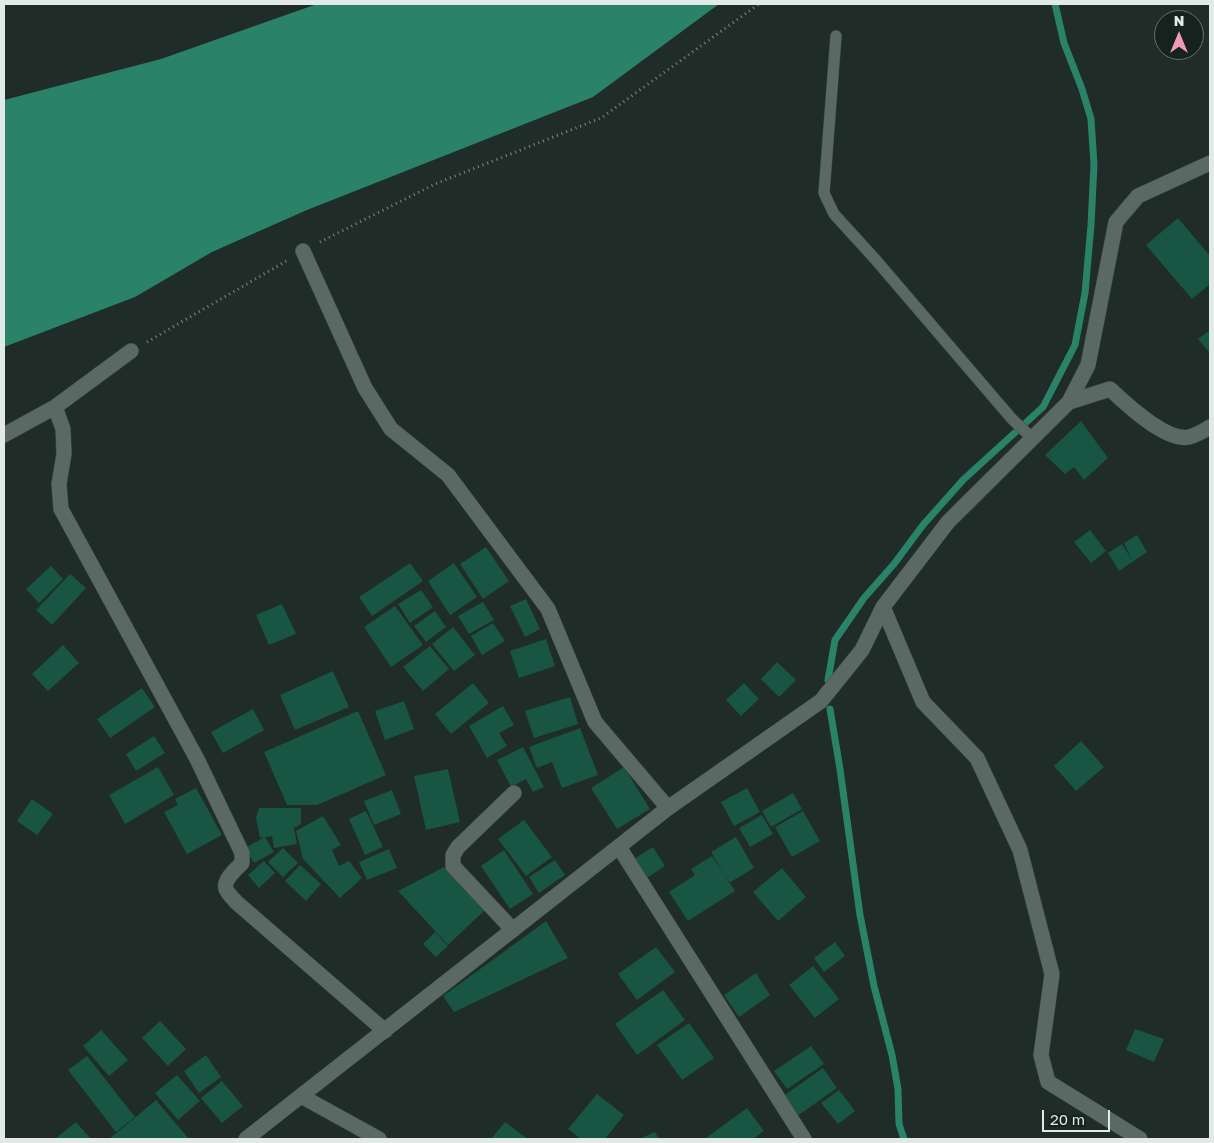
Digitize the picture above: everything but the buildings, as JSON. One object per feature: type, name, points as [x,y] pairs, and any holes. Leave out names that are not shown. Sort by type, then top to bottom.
[{"type":"street","points":[[1070,402],[1088,365],[1116,222],[1138,196],[1210,163]]},
{"type":"street","points":[[303,251],[365,388],[391,429],[448,475],[548,609],[595,722],[668,808]]},
{"type":"street","points":[[4,435],[55,407],[131,352]]},
{"type":"street","points":[[246,1139],[668,808],[821,701],[862,650],[883,607],[948,522],[1028,434],[1070,402],[1110,389],[1146,420],[1175,436],[1188,437],[1210,427]]},
{"type":"street","points":[[55,407],[63,429],[64,454],[59,484],[61,509],[197,759],[242,853],[242,863],[227,881],[225,887],[227,891],[236,902],[385,1030]]},
{"type":"street","points":[[883,607],[923,702],[977,758],[1020,850],[1052,974],[1040,1055],[1048,1082],[1140,1139]]},
{"type":"street","points":[[513,930],[453,866],[453,855],[458,847],[514,793]]},
{"type":"street","points":[[619,847],[804,1139]]},
{"type":"street","points":[[301,1096],[378,1139]]},
{"type":"lane","points":[[836,36],[824,193],[834,214],[875,258],[1012,419],[1028,434]]},
{"type":"path","points":[[131,352],[303,251],[435,184],[601,118],[759,4]]},
{"type":"shaded area","points":[[317,4],[719,4],[593,97],[307,210],[212,252],[135,297],[4,347],[4,100],[161,59]]},
{"type":"waterway","points":[[828,680],[835,640],[864,598],[894,564],[923,525],[963,480],[1043,407],[1075,345],[1085,293],[1094,165],[1091,119],[1082,89],[1064,43],[1055,4]]},
{"type":"waterway","points":[[830,709],[860,915],[874,986],[892,1055],[898,1089],[899,1124],[904,1139]]}]
